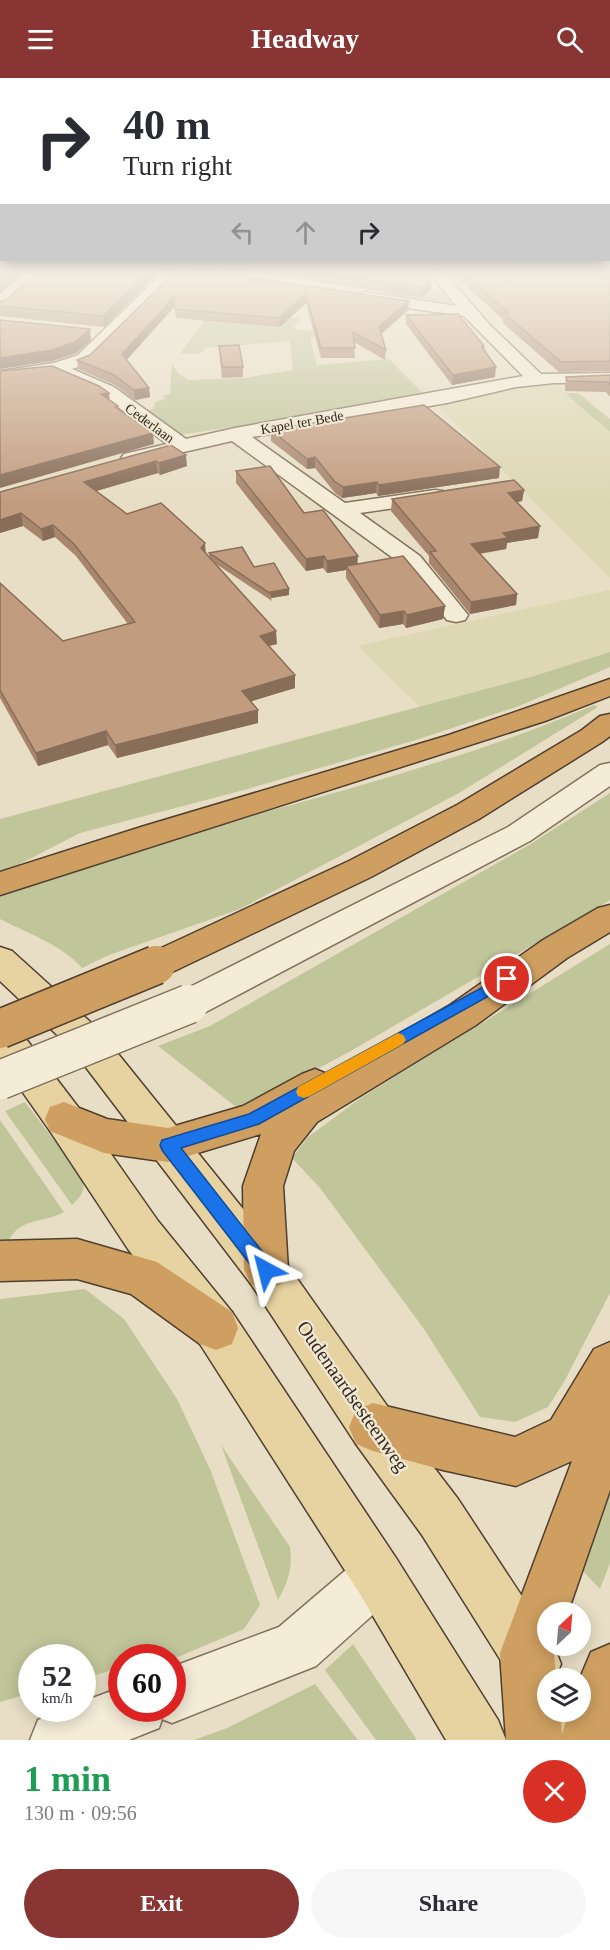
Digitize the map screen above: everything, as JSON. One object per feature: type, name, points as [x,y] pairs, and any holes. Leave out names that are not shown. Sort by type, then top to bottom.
[{"type":"highway","points":[[0,884],[108,846],[262,802],[557,708],[610,687]]},
{"type":"highway","points":[[0,1031],[156,965],[360,869],[459,817],[592,736],[610,722]]},
{"type":"highway","points":[[64,1119],[104,1136],[168,1145],[253,1120],[527,968],[610,917]]},
{"type":"highway","points":[[266,1270],[262,1186],[276,1143],[303,1110],[463,1015],[527,968]]},
{"type":"highway","points":[[0,1261],[77,1259],[142,1277],[216,1328]]},
{"type":"highway","points":[[373,1427],[443,1446],[516,1462],[568,1437],[610,1365]]},
{"type":"highway","points":[[534,1740],[537,1668],[610,1421]]},
{"type":"highway","points":[[587,1740],[610,1671]]},
{"type":"main road","name":"Oudenaardsesteenweg","points":[[0,960],[85,1039],[266,1270],[373,1427],[440,1517],[537,1668]]},
{"type":"main road","points":[[0,1031],[64,1119],[143,1235],[216,1328],[378,1576],[478,1740]]},
{"type":"main road","points":[[574,1722],[587,1740]]},
{"type":"street","points":[[0,376],[56,368],[84,359],[95,349]]},
{"type":"street","points":[[505,349],[536,379]]},
{"type":"street","name":"Cederlaan","points":[[56,368],[108,391],[181,445]]},
{"type":"street","name":"Kapel ter Bede","points":[[110,464],[181,445],[235,434],[536,379],[610,378]]},
{"type":"street","points":[[235,434],[412,561],[456,615]]},
{"type":"street","points":[[339,510],[457,492]]},
{"type":"street","points":[[0,1080],[189,1004],[519,834],[610,772]]},
{"type":"street","points":[[186,1690],[297,1647],[378,1576]]},
{"type":"street","points":[[58,1740],[108,1720]]},
{"type":"shaded area","points":[[554,381],[610,432],[610,578],[439,407],[514,388]]},
{"type":"shaded area","points":[[610,590],[610,652],[534,676],[420,707],[358,646]]},
{"type":"green space","points":[[183,349],[205,349],[200,354],[180,353]]},
{"type":"green space","points":[[291,349],[313,349],[317,365],[389,359],[427,397],[180,435],[142,411],[153,409],[155,402],[165,399],[162,396],[170,394],[172,364],[178,373],[188,380],[244,378],[293,370]]},
{"type":"green space","points":[[565,393],[578,393],[610,419],[610,432]]},
{"type":"green space","points":[[610,652],[610,667],[519,706],[419,739],[244,790],[80,833],[0,874],[0,819],[534,676]]},
{"type":"green space","points":[[594,705],[598,707],[459,793],[240,909],[109,955],[82,968],[54,946],[0,919],[0,892],[159,842],[442,761]]},
{"type":"green space","points":[[610,793],[610,900],[349,1052],[240,1110],[158,1046],[210,1026],[529,845]]},
{"type":"green space","points":[[610,944],[610,1293],[565,1380],[548,1407],[515,1422],[480,1417],[424,1329],[320,1188],[292,1158],[308,1137],[362,1097]]},
{"type":"green space","points":[[25,1102],[80,1174],[83,1191],[72,1205],[5,1111]]},
{"type":"green space","points":[[0,1120],[64,1212],[24,1225],[12,1235],[7,1244],[0,1244]]},
{"type":"green space","points":[[85,1289],[124,1319],[177,1399],[210,1469],[260,1605],[244,1629],[186,1654],[186,1644],[108,1644],[108,1671],[96,1675],[96,1644],[18,1644],[18,1697],[0,1702],[0,1299]]},
{"type":"green space","points":[[221,1445],[290,1547],[289,1574],[278,1600]]},
{"type":"green space","points":[[610,1490],[610,1563],[600,1589],[581,1569]]},
{"type":"green space","points":[[353,1644],[417,1740],[376,1740],[325,1670]]},
{"type":"green space","points":[[315,1684],[358,1740],[194,1740],[227,1728]]},
{"type":"building","points":[[0,349],[56,349],[52,350],[0,358]]},
{"type":"building","points":[[97,349],[127,349],[122,354],[149,388],[134,390],[114,375],[77,360],[90,355]]},
{"type":"building","points":[[219,349],[240,349],[243,367],[222,367]]},
{"type":"building","points":[[432,349],[483,349],[496,367],[453,375]]},
{"type":"building","points":[[545,349],[610,349],[610,361],[561,362]]},
{"type":"building","points":[[52,366],[99,386],[109,393],[101,394],[118,406],[115,407],[153,433],[0,475],[0,371]]},
{"type":"building","points":[[610,375],[610,385],[608,382],[567,381],[566,377]]},
{"type":"building","points":[[424,405],[500,467],[379,485],[377,482],[343,487],[335,482],[315,457],[307,459],[271,430]]},
{"type":"building","points":[[171,445],[186,455],[159,463],[156,461],[84,482],[127,514],[161,503],[205,543],[201,548],[276,631],[260,636],[295,675],[242,691],[258,710],[115,745],[106,731],[36,753],[0,690],[0,583],[63,641],[135,622],[74,544],[53,525],[41,529],[21,513],[0,520],[0,492]]},
{"type":"building","points":[[270,466],[304,513],[323,510],[358,556],[327,561],[324,556],[306,559],[236,471]]},
{"type":"building","points":[[514,480],[524,490],[508,493],[540,526],[503,533],[508,538],[471,544],[517,594],[471,602],[430,552],[436,551],[392,499]]},
{"type":"building","points":[[242,547],[254,567],[274,563],[289,589],[270,592],[271,594],[209,553]]},
{"type":"building","points":[[403,556],[445,606],[407,615],[404,611],[380,615],[346,566]]},
{"type":"slow traffic","points":[[304,1092],[398,1040]]},
{"type":"route","points":[[266,1270],[168,1145],[253,1120],[507,979]]}]
